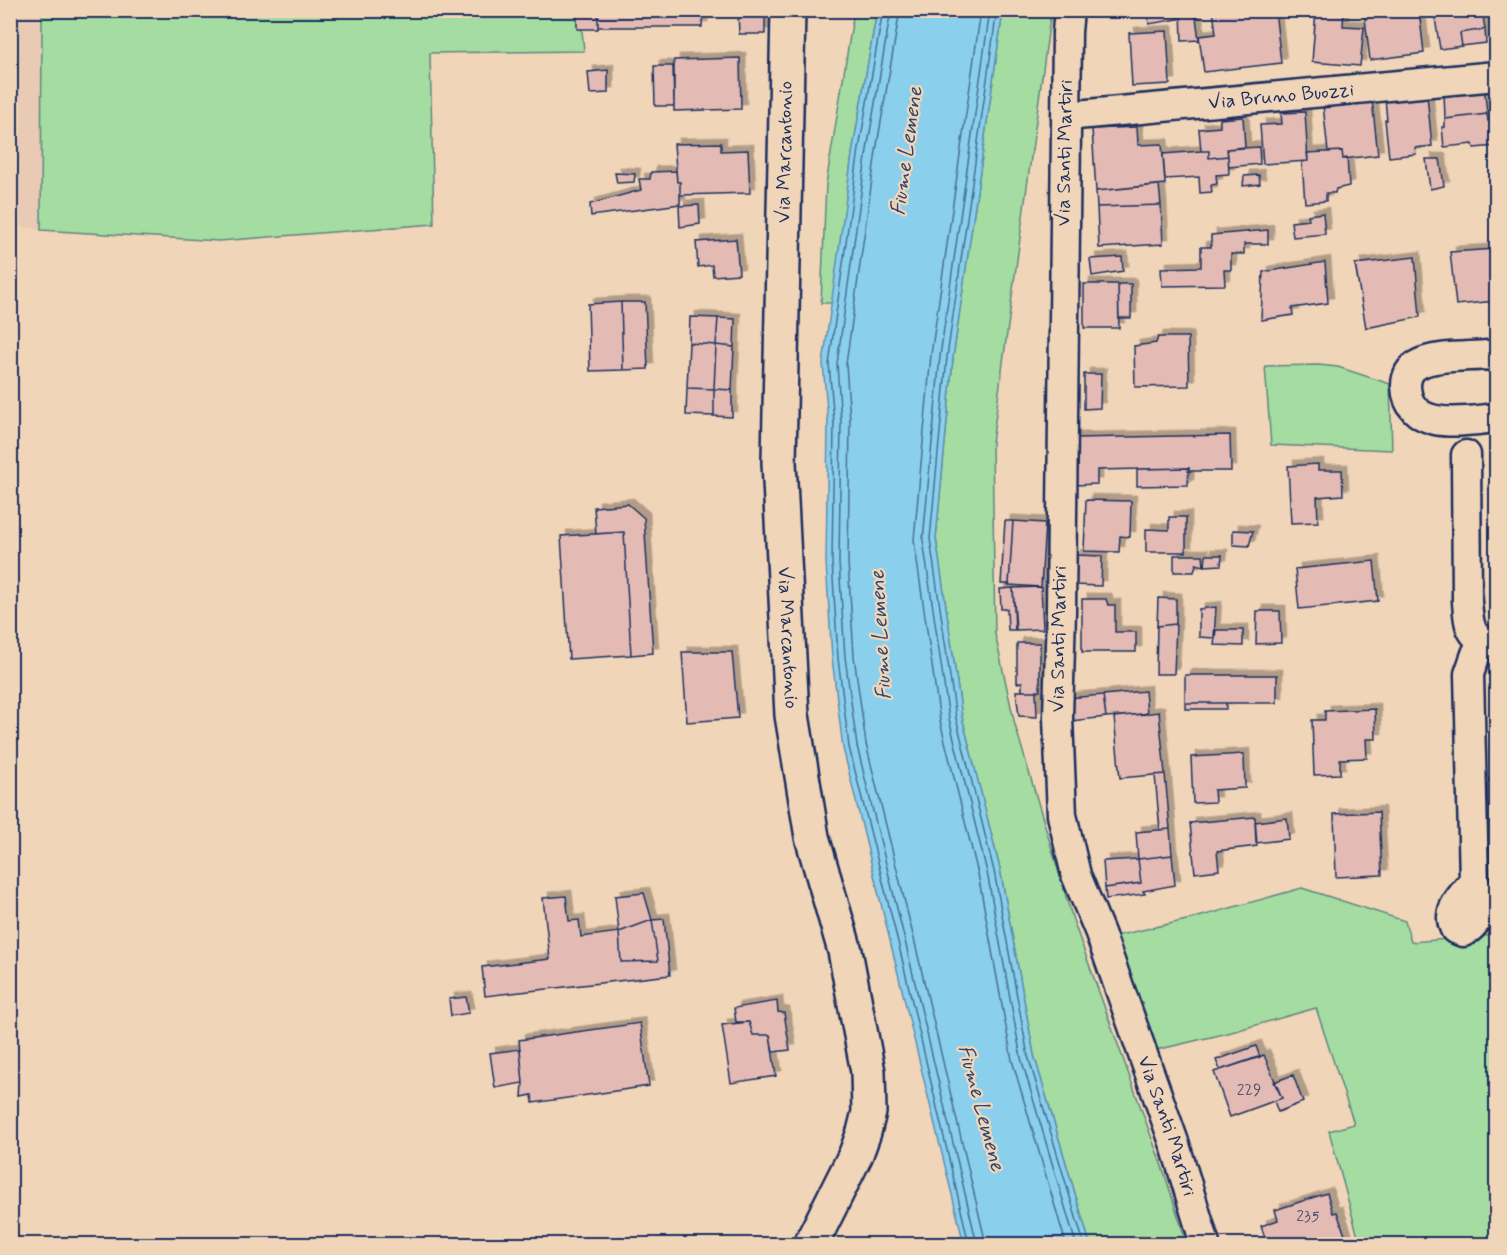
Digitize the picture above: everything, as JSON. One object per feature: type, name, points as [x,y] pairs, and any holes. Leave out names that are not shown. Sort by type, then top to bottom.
[{"type":"main road","name":"Via Marcantonio","points":[[788,10],[779,462],[792,716],[812,837],[845,951],[868,1072],[868,1112],[864,1132],[856,1154],[811,1245]]},
{"type":"street","name":"Via Santi Martiri","points":[[1069,10],[1066,32],[1058,718],[1062,815],[1076,875],[1100,933],[1175,1145],[1205,1245]]},
{"type":"street","name":"Via Bruno Buozzi","points":[[1066,116],[1497,76]]},
{"type":"street","points":[[1492,418],[1430,420],[1420,415],[1411,403],[1406,390],[1406,380],[1410,370],[1428,360],[1488,355],[1497,358]]},
{"type":"street","points":[[1466,455],[1492,418]]},
{"type":"street","points":[[1444,421],[1458,438],[1466,455],[1468,612],[1474,634],[1490,643],[1476,654],[1469,674],[1474,881]]},
{"type":"shaded area","points":[[10,11],[42,11],[41,230],[11,225]]},
{"type":"green space","points":[[42,11],[580,11],[584,51],[430,53],[434,224],[219,241],[41,230]]},
{"type":"green space","points":[[854,11],[877,11],[853,148],[832,303],[821,303],[826,184]]},
{"type":"green space","points":[[1003,11],[1051,11],[992,443],[995,634],[1015,725],[1073,920],[1164,1172],[1187,1244],[1090,1244],[1034,1055],[1000,869],[962,717],[936,538],[953,358]]},
{"type":"green space","points":[[1265,366],[1338,367],[1390,384],[1392,450],[1271,445]]},
{"type":"green space","points":[[1302,888],[1405,921],[1411,942],[1496,935],[1496,1244],[1360,1244],[1329,1131],[1354,1124],[1316,1008],[1228,1033],[1156,1050],[1115,936],[1191,919]]},
{"type":"water","name":"Fiume Lemene","points":[[877,11],[1003,11],[953,358],[936,538],[962,717],[1000,869],[1034,1055],[1090,1244],[964,1244],[843,748],[832,658],[826,562],[828,422],[823,363],[853,148]]},
{"type":"building","points":[[577,10],[598,10],[598,29],[577,29]]},
{"type":"building","points":[[598,10],[703,10],[702,27],[598,27]]},
{"type":"building","points":[[738,10],[765,10],[765,34],[739,34]]},
{"type":"building","points":[[1147,10],[1177,10],[1179,19],[1149,24]]},
{"type":"building","points":[[1181,10],[1195,10],[1199,40],[1182,41]]},
{"type":"building","points":[[1213,10],[1275,10],[1281,63],[1204,72],[1199,36],[1216,34]]},
{"type":"building","points":[[1316,10],[1344,10],[1343,26],[1364,27],[1360,66],[1312,62]]},
{"type":"building","points":[[1364,10],[1419,10],[1424,53],[1370,60]]},
{"type":"building","points":[[1482,10],[1485,29],[1460,33],[1462,46],[1440,49],[1434,12]]},
{"type":"building","points":[[1485,29],[1486,43],[1462,46],[1460,33]]},
{"type":"building","points":[[1167,31],[1170,84],[1132,86],[1129,33]]},
{"type":"building","points":[[740,58],[741,109],[674,111],[674,60]]},
{"type":"building","points":[[654,66],[673,66],[674,106],[655,106]]},
{"type":"building","points":[[608,70],[608,93],[590,94],[588,72]]},
{"type":"building","points":[[1484,84],[1487,114],[1445,119],[1444,93]]},
{"type":"building","points":[[1427,95],[1432,146],[1415,148],[1416,154],[1389,157],[1385,99]]},
{"type":"building","points":[[1372,100],[1378,155],[1343,159],[1342,151],[1328,152],[1323,105]]},
{"type":"building","points":[[1305,112],[1308,161],[1263,164],[1260,125],[1282,124],[1281,113]]},
{"type":"building","points":[[1487,114],[1488,121],[1496,121],[1496,146],[1474,148],[1473,144],[1444,147],[1442,127],[1445,127],[1445,119]]},
{"type":"building","points":[[1243,117],[1245,147],[1227,149],[1228,156],[1209,158],[1209,151],[1201,151],[1199,129],[1220,127],[1220,119]]},
{"type":"building","points":[[1137,127],[1138,145],[1162,144],[1165,184],[1096,191],[1092,129]]},
{"type":"building","points":[[721,143],[721,151],[748,150],[750,193],[680,195],[674,144]]},
{"type":"building","points":[[1259,147],[1260,164],[1229,167],[1227,149]]},
{"type":"building","points":[[1209,151],[1209,158],[1228,156],[1229,174],[1216,175],[1217,184],[1211,185],[1212,192],[1200,193],[1199,177],[1165,179],[1163,154]]},
{"type":"building","points":[[1342,151],[1343,159],[1347,158],[1349,186],[1336,189],[1335,193],[1326,193],[1326,201],[1305,203],[1302,162],[1308,161],[1307,153]]},
{"type":"building","points":[[1426,159],[1440,159],[1444,186],[1430,189]]},
{"type":"building","points":[[676,171],[677,182],[680,182],[680,204],[591,216],[590,204],[641,190],[639,179],[650,179],[651,172]]},
{"type":"building","points":[[615,173],[635,174],[634,182],[617,183]]},
{"type":"building","points":[[1259,175],[1260,184],[1243,186],[1244,176]]},
{"type":"building","points":[[1159,185],[1161,205],[1097,207],[1096,191]]},
{"type":"building","points":[[699,205],[700,224],[680,227],[679,206]]},
{"type":"building","points":[[1161,205],[1163,244],[1099,248],[1097,207]]},
{"type":"building","points":[[1323,213],[1325,234],[1293,237],[1291,222],[1309,220],[1308,215]]},
{"type":"building","points":[[1268,230],[1268,244],[1244,244],[1244,254],[1231,254],[1231,270],[1224,270],[1225,285],[1162,286],[1161,268],[1201,267],[1201,247],[1211,247],[1211,235]]},
{"type":"building","points":[[736,239],[739,274],[713,276],[712,265],[698,267],[696,242]]},
{"type":"building","points":[[1496,249],[1496,301],[1456,305],[1450,252]]},
{"type":"building","points":[[1122,257],[1123,271],[1092,276],[1090,259]]},
{"type":"building","points":[[1415,257],[1420,317],[1366,328],[1355,264]]},
{"type":"building","points":[[1325,262],[1328,303],[1292,308],[1293,315],[1261,320],[1263,272]]},
{"type":"building","points":[[1084,284],[1118,284],[1119,328],[1084,328]]},
{"type":"building","points":[[1118,284],[1131,284],[1131,318],[1119,318]]},
{"type":"building","points":[[621,302],[645,302],[648,369],[623,370]]},
{"type":"building","points":[[621,302],[623,370],[590,371],[588,304]]},
{"type":"building","points":[[690,317],[718,318],[716,345],[689,343]]},
{"type":"building","points":[[718,318],[735,319],[734,347],[716,345]]},
{"type":"building","points":[[1158,337],[1188,337],[1189,386],[1135,387],[1134,346],[1156,343]]},
{"type":"building","points":[[689,343],[716,345],[714,389],[687,388]]},
{"type":"building","points":[[716,345],[734,347],[732,390],[714,389]]},
{"type":"building","points":[[1084,374],[1101,374],[1100,408],[1084,409]]},
{"type":"building","points":[[687,388],[714,389],[714,416],[686,415]]},
{"type":"building","points":[[714,389],[732,390],[732,417],[714,416]]},
{"type":"building","points":[[1230,435],[1231,471],[1188,471],[1189,468],[1097,470],[1097,484],[1075,485],[1074,438]]},
{"type":"building","points":[[1318,464],[1318,470],[1342,470],[1343,495],[1317,497],[1318,522],[1291,523],[1288,466]]},
{"type":"building","points":[[1189,468],[1188,485],[1137,486],[1137,469]]},
{"type":"building","points":[[1086,500],[1131,501],[1130,537],[1120,536],[1119,552],[1084,551]]},
{"type":"building","points":[[628,504],[644,518],[653,653],[631,655],[624,532],[596,534],[594,507]]},
{"type":"building","points":[[1169,517],[1186,517],[1186,552],[1146,552],[1146,529],[1169,530]]},
{"type":"building","points":[[1005,521],[1013,521],[1009,584],[1001,584]]},
{"type":"building","points":[[1013,521],[1045,523],[1041,587],[1009,585]]},
{"type":"building","points":[[1233,530],[1253,531],[1249,546],[1233,545]]},
{"type":"building","points":[[624,532],[631,655],[569,659],[561,536]]},
{"type":"building","points":[[1075,555],[1102,556],[1101,586],[1074,585]]},
{"type":"building","points":[[1174,555],[1203,555],[1204,566],[1196,564],[1194,572],[1174,572]]},
{"type":"building","points":[[1206,555],[1222,555],[1221,565],[1205,566]]},
{"type":"building","points":[[1374,561],[1378,601],[1299,609],[1295,569]]},
{"type":"building","points":[[1041,587],[1043,629],[1016,630],[1013,588]]},
{"type":"building","points":[[1013,588],[1015,630],[1008,630],[1007,609],[1001,609],[1000,589]]},
{"type":"building","points":[[1158,598],[1176,599],[1176,624],[1157,626]]},
{"type":"building","points":[[1082,599],[1106,599],[1108,605],[1115,605],[1115,632],[1136,632],[1136,652],[1082,652]]},
{"type":"building","points":[[1216,607],[1214,638],[1199,637],[1199,609]]},
{"type":"building","points":[[1257,611],[1280,611],[1281,643],[1256,644]]},
{"type":"building","points":[[1176,624],[1174,674],[1156,674],[1157,626]]},
{"type":"building","points":[[1216,630],[1243,630],[1243,646],[1214,645]]},
{"type":"building","points":[[1017,643],[1040,643],[1040,691],[1022,691],[1022,682],[1017,683]]},
{"type":"building","points":[[682,652],[732,652],[738,718],[687,722]]},
{"type":"building","points":[[1185,675],[1277,675],[1277,703],[1185,703]]},
{"type":"building","points":[[1016,691],[1036,691],[1037,717],[1019,716]]},
{"type":"building","points":[[1145,691],[1147,714],[1106,717],[1103,695]]},
{"type":"building","points":[[1103,695],[1106,717],[1071,721],[1068,698]]},
{"type":"building","points":[[1185,703],[1226,703],[1226,709],[1185,709]]},
{"type":"building","points":[[1375,709],[1376,739],[1366,739],[1367,758],[1340,759],[1340,774],[1314,775],[1312,720],[1325,720],[1325,711]]},
{"type":"building","points":[[1159,712],[1165,774],[1120,778],[1114,717]]},
{"type":"building","points":[[1244,754],[1245,788],[1214,790],[1215,802],[1193,803],[1191,757]]},
{"type":"building","points":[[1165,774],[1170,829],[1160,830],[1155,775]]},
{"type":"building","points":[[1379,812],[1382,875],[1336,877],[1334,814]]},
{"type":"building","points":[[1255,817],[1257,846],[1217,851],[1219,870],[1195,873],[1190,823]]},
{"type":"building","points":[[1287,818],[1289,839],[1256,843],[1255,822]]},
{"type":"building","points":[[1170,829],[1172,855],[1138,859],[1136,832]]},
{"type":"building","points":[[1172,855],[1175,885],[1143,891],[1145,894],[1106,899],[1105,888],[1141,883],[1138,859]]},
{"type":"building","points":[[1138,859],[1141,883],[1105,888],[1103,861]]},
{"type":"building","points":[[644,893],[652,920],[619,932],[615,896]]},
{"type":"building","points":[[566,896],[569,921],[579,920],[581,937],[619,932],[621,962],[658,961],[652,920],[664,919],[670,975],[485,996],[482,967],[550,959],[543,898]]},
{"type":"building","points":[[652,920],[658,961],[621,962],[619,932]]},
{"type":"building","points":[[466,997],[469,1013],[451,1016],[449,999]]},
{"type":"building","points":[[777,1001],[778,1012],[784,1013],[790,1050],[773,1052],[770,1035],[753,1035],[749,1022],[736,1022],[734,1008]]},
{"type":"building","points":[[749,1022],[753,1035],[770,1035],[776,1076],[731,1083],[722,1025]]},
{"type":"building","points":[[640,1023],[649,1086],[533,1103],[532,1095],[522,1097],[519,1040]]},
{"type":"building","points":[[1256,1046],[1260,1057],[1220,1070],[1216,1060]]},
{"type":"building","points":[[520,1049],[523,1083],[495,1088],[490,1053]]},
{"type":"building","points":[[1264,1055],[1282,1098],[1230,1117],[1214,1072]]},
{"type":"building","points":[[1293,1075],[1303,1102],[1278,1112],[1274,1101],[1282,1098],[1274,1082]]},
{"type":"building","points":[[1327,1193],[1333,1213],[1337,1212],[1348,1244],[1267,1244],[1261,1226],[1278,1220],[1275,1210]]}]
